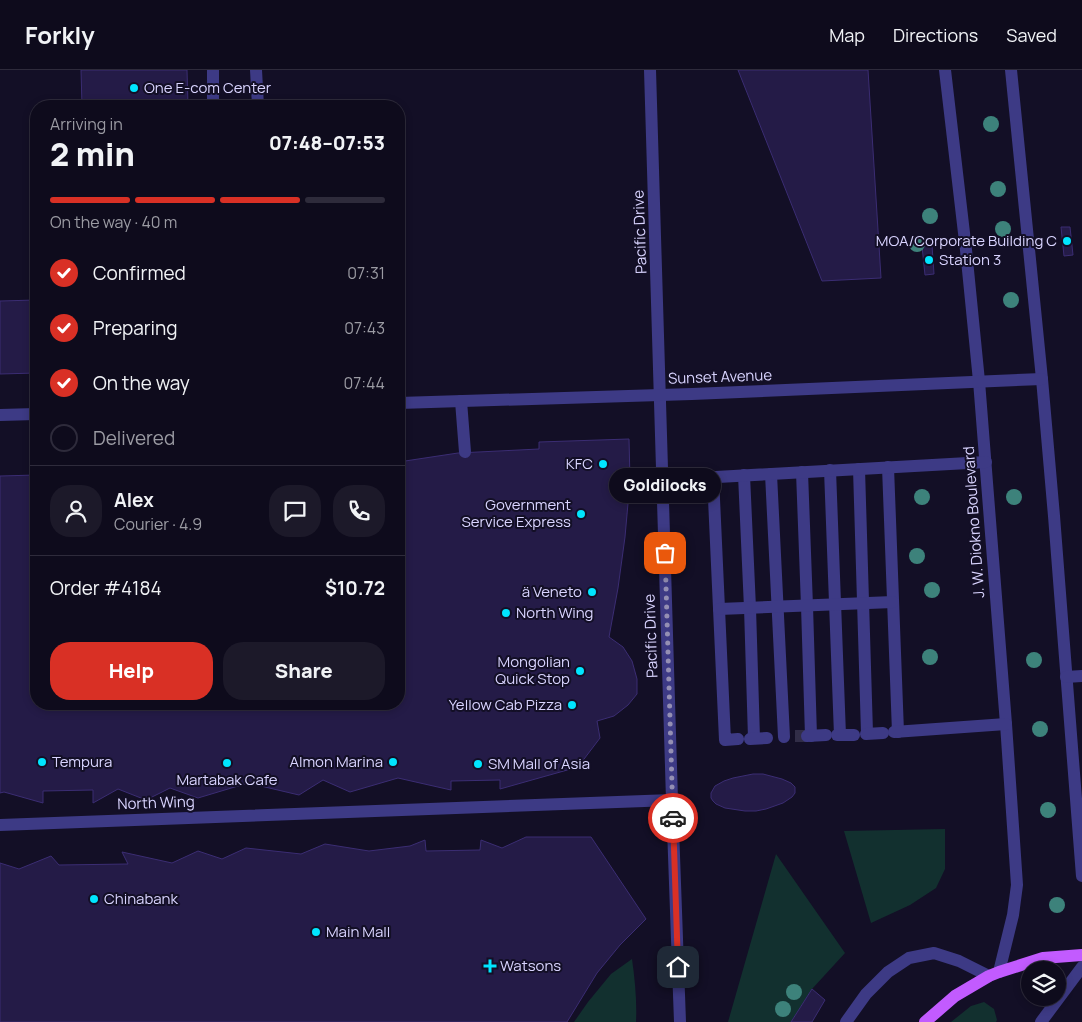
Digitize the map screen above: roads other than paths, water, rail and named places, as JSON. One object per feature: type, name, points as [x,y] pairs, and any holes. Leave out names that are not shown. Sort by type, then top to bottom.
[{"type":"main road","points":[[925,1022],[955,996],[994,974],[1043,958],[1082,955]]},
{"type":"street","points":[[213,70],[213,100]]},
{"type":"street","points":[[256,70],[258,100]]},
{"type":"street","name":"Pacific Drive","points":[[650,70],[680,1022]]},
{"type":"street","name":"J. W. Diokno Boulevard","points":[[945,70],[979,381],[1017,886],[1012,915],[994,974]]},
{"type":"street","points":[[1011,70],[1042,379],[1082,876]]},
{"type":"street","name":"Sunset Avenue","points":[[405,403],[661,395],[1042,379]]},
{"type":"street","points":[[461,401],[465,452]]},
{"type":"street","points":[[0,415],[30,414]]},
{"type":"street","points":[[663,480],[986,462]]},
{"type":"street","points":[[888,467],[893,602],[891,732]]},
{"type":"street","points":[[859,469],[863,603],[862,734]]},
{"type":"street","points":[[830,470],[835,604],[834,735]]},
{"type":"street","points":[[776,737],[808,606],[802,472]]},
{"type":"street","points":[[771,474],[778,607],[776,737]]},
{"type":"street","points":[[744,475],[750,608],[776,737]]},
{"type":"street","points":[[713,477],[725,740],[862,734],[1006,724]]},
{"type":"street","points":[[719,609],[893,602]]},
{"type":"street","points":[[1066,677],[1082,676]]},
{"type":"street","name":"North Wing","points":[[0,825],[672,800]]},
{"type":"street","points":[[846,1022],[866,994],[888,972],[909,958],[934,953],[994,974]]},
{"type":"street","points":[[1041,1022],[1082,966]]},
{"type":"tunnel","points":[[795,736],[807,736]]},
{"type":"place","name":"One E-com Center","points":[[134,88]]},
{"type":"place","name":"MOA/Corporate Building C","points":[[1067,241]]},
{"type":"place","name":"Station 3","points":[[929,260]]},
{"type":"place","name":"KFC","points":[[603,464]]},
{"type":"place","name":"Government Service Express","points":[[581,514]]},
{"type":"place","name":"Goldilocks","points":[[665,553]]},
{"type":"place","name":"ä Veneto","points":[[592,592]]},
{"type":"place","name":"North Wing","points":[[506,613]]},
{"type":"place","name":"Mongolian Quick Stop","points":[[580,671]]},
{"type":"place","name":"Yellow Cab Pizza","points":[[572,705]]},
{"type":"place","name":"Tempura","points":[[42,762]]},
{"type":"place","name":"Almon Marina","points":[[393,762]]},
{"type":"place","name":"Martabak Cafe","points":[[227,763]]},
{"type":"place","name":"SM Mall of Asia","points":[[478,764]]},
{"type":"place","name":"Chinabank","points":[[94,899]]},
{"type":"place","name":"Main Mall","points":[[316,932]]},
{"type":"place","name":"Watsons","points":[[490,966]]}]
